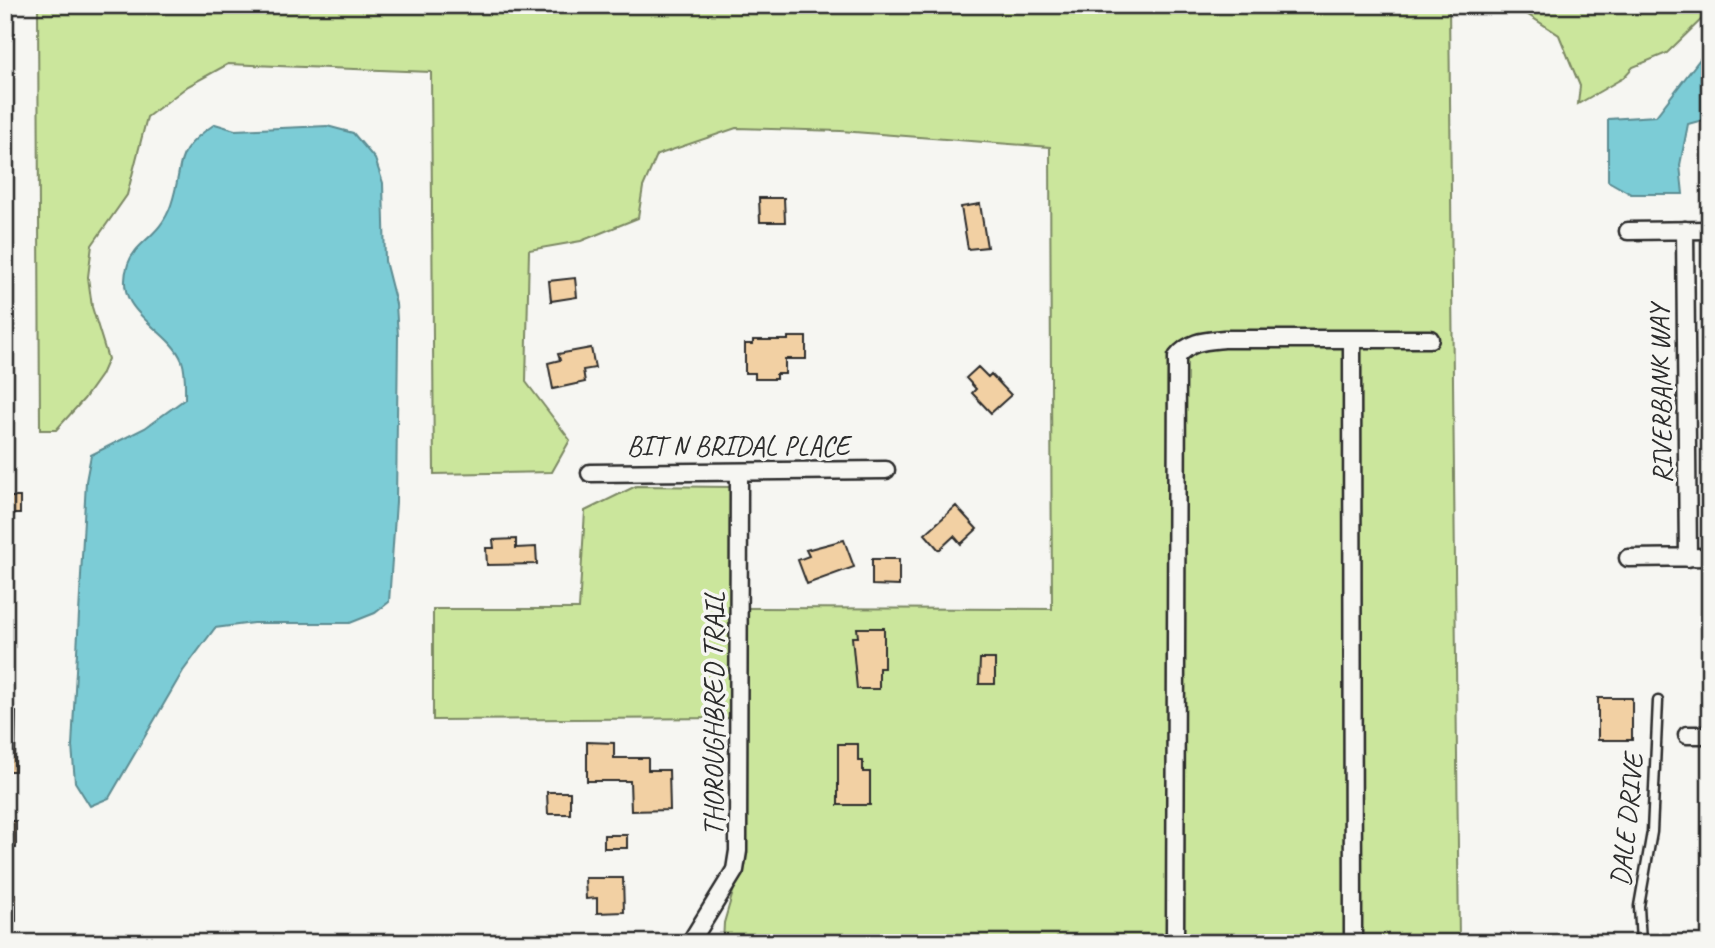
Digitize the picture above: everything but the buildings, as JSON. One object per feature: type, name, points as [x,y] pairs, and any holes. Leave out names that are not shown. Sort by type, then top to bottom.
[{"type":"street","name":"RIVERBANK WAY","points":[[1685,230],[1688,558]]},
{"type":"street","points":[[1628,231],[1710,230]]},
{"type":"street","points":[[1175,943],[1177,357],[1185,347],[1199,341],[1224,339],[1430,339]]},
{"type":"street","points":[[1352,339],[1353,943]]},
{"type":"street","name":"BIT N BRIDAL PLACE","points":[[590,473],[886,470]]},
{"type":"street","name":"THOROUGHBRED TRAIL","points":[[690,943],[735,870],[738,851],[739,473]]},
{"type":"street","points":[[1628,558],[1710,557]]},
{"type":"street","points":[[1687,735],[1710,735]]},
{"type":"lane","name":"DALE DRIVE","points":[[1640,943],[1639,906],[1647,867],[1657,772],[1658,701]]},
{"type":"green space","points":[[38,5],[1449,5],[1459,943],[723,943],[724,923],[745,851],[746,608],[1052,609],[1050,147],[841,131],[736,128],[657,155],[643,187],[638,218],[581,241],[529,250],[526,382],[570,440],[552,472],[434,474],[431,72],[228,64],[188,86],[147,117],[127,195],[92,245],[88,277],[92,307],[108,359],[101,375],[84,399],[56,430],[40,430]]},
{"type":"green space","points":[[1513,5],[1710,5],[1710,11],[1667,53],[1633,67],[1623,78],[1578,104],[1580,86],[1559,35]]},
{"type":"green space","points":[[636,486],[732,487],[733,718],[433,720],[433,609],[579,609],[585,511]]},
{"type":"water","points":[[1710,35],[1710,118],[1688,124],[1680,165],[1683,194],[1631,194],[1608,181],[1608,119],[1656,116],[1706,51]]},
{"type":"water","points":[[215,124],[235,130],[327,126],[353,133],[375,159],[383,183],[385,261],[396,304],[398,336],[396,502],[389,602],[375,613],[350,623],[253,623],[215,628],[183,671],[109,798],[90,806],[75,782],[72,746],[86,481],[91,455],[145,428],[185,399],[182,361],[175,349],[134,307],[127,295],[125,281],[132,256],[166,216],[185,151]]}]
